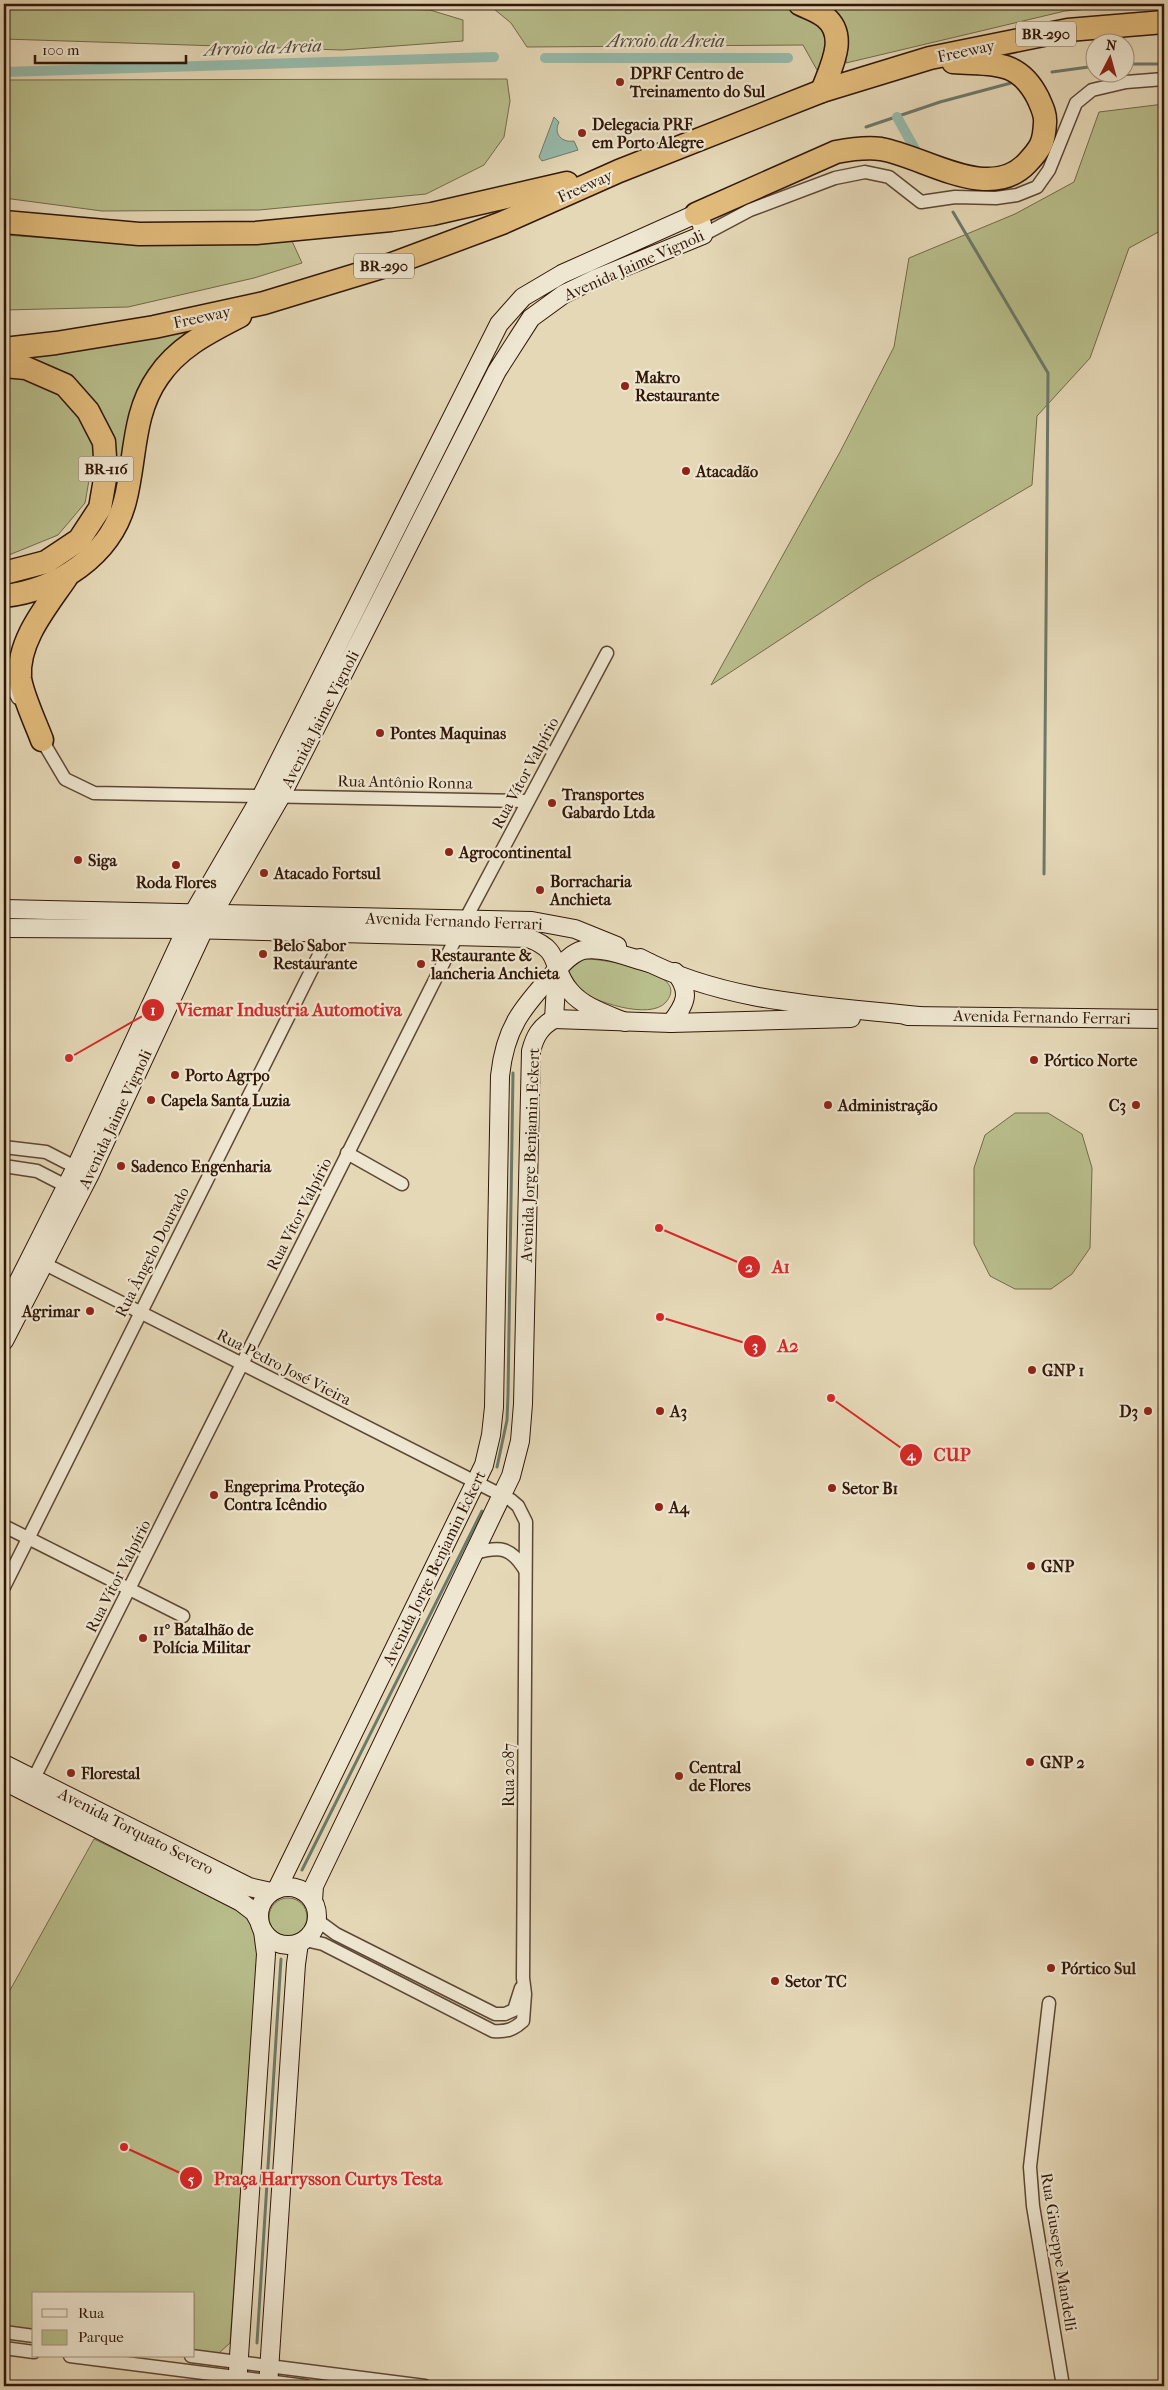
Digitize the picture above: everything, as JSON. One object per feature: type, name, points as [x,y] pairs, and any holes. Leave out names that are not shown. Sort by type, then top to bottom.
[{"type":"highway","points":[[800,4],[824,16],[832,26],[836,36],[837,48],[822,91]]},
{"type":"highway","name":"Freeway","points":[[4,348],[56,343],[154,327],[264,303],[419,254],[502,223],[619,171],[822,91],[930,58],[1068,30],[1164,22]]},
{"type":"highway","points":[[700,225],[836,152],[859,147],[882,150],[978,180],[1001,179],[1019,171],[1041,148],[1044,132],[1045,118],[1031,85],[1017,71],[1004,66],[930,58]]},
{"type":"highway","points":[[4,222],[98,231],[163,234],[256,233],[324,228],[432,214],[619,171]]},
{"type":"highway","points":[[42,740],[20,680],[20,663],[30,635],[66,578],[99,548],[119,517],[125,502],[139,418],[158,376],[194,340],[264,303]]},
{"type":"highway","points":[[4,341],[56,343]]},
{"type":"highway","name":"BR-116","points":[[4,366],[26,368],[64,385],[88,411],[104,442],[106,473],[100,508],[79,540],[46,562],[4,573]]},
{"type":"highway","points":[[4,596],[29,591],[66,578]]},
{"type":"street","name":"Avenida Jaime Vignoli","points":[[83,1170],[194,912],[262,795],[499,324],[524,297],[562,274],[675,222],[700,225],[750,210],[835,178],[865,172],[889,177],[921,202],[955,196],[996,198],[1017,195],[1037,187],[1049,170],[1076,103],[1092,90],[1126,82],[1164,79]]},
{"type":"street","points":[[675,222],[681,243]]},
{"type":"street","name":"Avenida Jaime Vignoli","points":[[4,1340],[9,1303],[73,1190],[204,929],[281,796],[497,371],[531,318],[564,294],[681,243],[700,225]]},
{"type":"street","points":[[439,443],[456,452]]},
{"type":"street","name":"Rua Vítor Valpírio","points":[[30,1786],[456,936],[608,653]]},
{"type":"street","name":"Rua Antônio Ronna","points":[[4,673],[65,779],[94,793],[528,802]]},
{"type":"street","name":"Avenida Fernando Ferrari","points":[[4,909],[532,921],[575,929],[622,948],[650,963],[722,989],[773,1000],[919,1016]]},
{"type":"street","points":[[302,916],[307,916],[331,933]]},
{"type":"street","name":"Rua Ângelo Dourado","points":[[4,1587],[338,916]]},
{"type":"street","name":"Avenida Fernando Ferrari","points":[[4,928],[204,929],[528,938],[544,944],[551,951],[557,969],[571,992],[586,1004],[625,1022]]},
{"type":"street","name":"Avenida Jorge Benjamin Eckert","points":[[274,1891],[484,1465],[491,1435],[494,1407],[502,1050],[516,1018],[569,957],[581,950],[596,949],[650,963]]},
{"type":"street","points":[[554,1019],[557,969]]},
{"type":"street","points":[[671,1023],[684,1002],[682,981],[675,972]]},
{"type":"street","name":"Avenida Fernando Ferrari","points":[[554,1019],[671,1023],[919,1016],[1164,1019]]},
{"type":"street","name":"Avenida Jorge Benjamin Eckert","points":[[315,1906],[314,1886],[475,1553],[507,1498],[520,1442],[524,1404],[531,1051],[538,1031],[554,1019]]},
{"type":"street","points":[[4,1147],[14,1146],[46,1152],[83,1170]]},
{"type":"street","points":[[347,1154],[402,1184]]},
{"type":"street","points":[[4,1166],[37,1171],[73,1190]]},
{"type":"street","name":"Avenida Jaime Vignoli","points":[[9,1303],[43,1263],[73,1190]]},
{"type":"street","name":"Rua Pedro José Vieira","points":[[43,1263],[507,1498]]},
{"type":"street","name":"Rua 2087","points":[[302,1941],[323,1944],[493,2031],[504,2032],[514,2029],[522,2021],[525,1994],[523,1978],[526,1522],[518,1506],[507,1498]]},
{"type":"street","points":[[4,1526],[183,1616]]},
{"type":"street","points":[[475,1553],[502,1548],[516,1556],[525,1570]]},
{"type":"street","name":"Avenida Torquato Severo","points":[[4,1764],[30,1786],[241,1902],[254,1912],[261,1926]]},
{"type":"street","name":"Avenida Torquato Severo","points":[[4,1781],[30,1786],[249,1887],[274,1891]]},
{"type":"street","points":[[238,2376],[266,1954],[261,1926],[261,1905],[274,1891],[287,1887],[297,1888],[306,1893],[315,1906],[321,1923],[336,1934],[495,2014],[505,2014],[514,2010],[523,1978]]},
{"type":"street","points":[[269,2378],[296,1964],[302,1941],[315,1928],[315,1906]]},
{"type":"street","points":[[261,1926],[275,1942],[283,1945],[302,1941]]},
{"type":"street","name":"Rua Giuseppe Mandelli","points":[[1049,2003],[1030,2167],[1032,2206],[1064,2386]]},
{"type":"street","points":[[4,2332],[32,2336]]},
{"type":"street","points":[[4,2348],[32,2352]]},
{"type":"street","points":[[87,2358],[238,2376],[424,2386]]},
{"type":"street","points":[[195,2358],[238,2376]]},
{"type":"street","points":[[269,2378],[306,2386]]},
{"type":"green space","points":[[4,4],[320,6],[430,10],[463,20],[463,41],[342,50],[4,39]]},
{"type":"green space","points":[[488,4],[786,4],[803,10],[823,23],[826,54],[817,70],[803,45],[527,47],[511,23]]},
{"type":"green space","points":[[825,4],[1151,4],[1065,11],[846,63],[843,30],[836,15]]},
{"type":"green space","points":[[507,79],[510,101],[504,137],[484,165],[426,194],[259,210],[102,211],[4,198],[4,80]]},
{"type":"green space","points":[[1164,104],[1164,229],[1129,248],[1090,358],[1037,416],[1032,485],[866,583],[711,685],[840,452],[894,347],[909,258],[1015,214],[1074,182],[1099,112]]},
{"type":"green space","points":[[4,235],[150,245],[292,241],[302,263],[254,278],[128,307],[4,310]]},
{"type":"green space","points":[[191,332],[152,372],[119,486],[106,427],[80,388],[23,353]]},
{"type":"green space","points":[[4,371],[59,390],[82,415],[95,446],[85,503],[58,535],[4,557]]},
{"type":"green space","points":[[575,958],[619,963],[637,968],[666,981],[671,991],[666,1002],[648,1010],[621,1007],[595,999],[576,989],[566,973]]},
{"type":"green space","points":[[1015,1113],[1048,1113],[1082,1134],[1092,1168],[1090,1248],[1072,1274],[1051,1289],[1015,1289],[990,1276],[974,1244],[974,1168],[985,1135]]},
{"type":"green space","points":[[94,1839],[244,1912],[254,1927],[258,1942],[230,2343],[219,2353],[195,2350],[195,2292],[32,2292],[32,2330],[4,2326],[4,2001]]},
{"type":"green space","points":[[288,1898],[301,1904],[307,1917],[301,1930],[288,1936],[275,1930],[269,1917],[275,1904]]},
{"type":"shaded area","points":[[554,117],[559,122],[557,130],[560,137],[566,141],[574,141],[578,150],[542,161],[539,157]]},
{"type":"waterway","name":"Arroio da Areia","points":[[4,72],[494,57]]},
{"type":"waterway","name":"Arroio da Areia","points":[[545,58],[788,58]]},
{"type":"waterway","name":"Arroio da Areia","points":[[1136,64],[1164,64]]},
{"type":"waterway","name":"Arroio da Areia","points":[[1052,72],[1086,67]]},
{"type":"waterway","name":"Arroio da Areia","points":[[866,127],[940,102],[1011,83]]},
{"type":"waterway","points":[[897,117],[916,151]]},
{"type":"waterway","points":[[953,212],[1048,373],[1044,874]]},
{"type":"waterway","points":[[497,1467],[507,1420],[513,1073]]},
{"type":"waterway","points":[[302,1870],[482,1511]]},
{"type":"waterway","points":[[257,2343],[281,1959]]},
{"type":"place","name":"DPRF Centro de Treinamento do Sul","points":[[620,82]]},
{"type":"place","name":"Delegacia PRF em Porto Alegre","points":[[582,133]]},
{"type":"place","name":"Makro Restaurante","points":[[625,386]]},
{"type":"place","name":"Atacadão","points":[[686,471]]},
{"type":"place","name":"Pontes Maquinas","points":[[380,733]]},
{"type":"place","name":"Transportes Gabardo Ltda","points":[[552,803]]},
{"type":"place","name":"Agrocontinental","points":[[449,852]]},
{"type":"place","name":"Siga","points":[[78,860]]},
{"type":"place","name":"Roda Flores","points":[[176,865]]},
{"type":"place","name":"Atacado Fortsul","points":[[264,873]]},
{"type":"place","name":"Borracharia Anchieta","points":[[540,890]]},
{"type":"place","name":"Belo Sabor Restaurante","points":[[263,954]]},
{"type":"place","name":"Restaurante & lancheria Anchieta","points":[[421,964]]},
{"type":"place","name":"Viemar Industria Automotiva","points":[[69,1058]]},
{"type":"place","name":"Pórtico Norte","points":[[1034,1060]]},
{"type":"place","name":"Porto Agrpo","points":[[175,1075]]},
{"type":"place","name":"Capela Santa Luzia","points":[[151,1100]]},
{"type":"place","name":"Administração","points":[[828,1105]]},
{"type":"place","name":"C3","points":[[1136,1105]]},
{"type":"place","name":"Sadenco Engenharia","points":[[121,1166]]},
{"type":"place","name":"A1","points":[[659,1228]]},
{"type":"place","name":"Agrimar","points":[[90,1311]]},
{"type":"place","name":"A2","points":[[660,1317]]},
{"type":"place","name":"GNP 1","points":[[1032,1370]]},
{"type":"place","name":"CUP","points":[[831,1398]]},
{"type":"place","name":"A3","points":[[660,1411]]},
{"type":"place","name":"D3","points":[[1148,1411]]},
{"type":"place","name":"Setor B1","points":[[832,1488]]},
{"type":"place","name":"Engeprima Proteção Contra Icêndio","points":[[214,1495]]},
{"type":"place","name":"A4","points":[[659,1507]]},
{"type":"place","name":"GNP","points":[[1031,1566]]},
{"type":"place","name":"11º Batalhão de Polícia Militar","points":[[143,1638]]},
{"type":"place","name":"GNP 2","points":[[1030,1762]]},
{"type":"place","name":"Florestal","points":[[71,1773]]},
{"type":"place","name":"Central de Flores","points":[[679,1776]]},
{"type":"place","name":"Pórtico Sul","points":[[1051,1968]]},
{"type":"place","name":"Setor TC","points":[[775,1981]]},
{"type":"place","name":"Praça Harrysson Curtys Testa","points":[[124,2147]]}]
